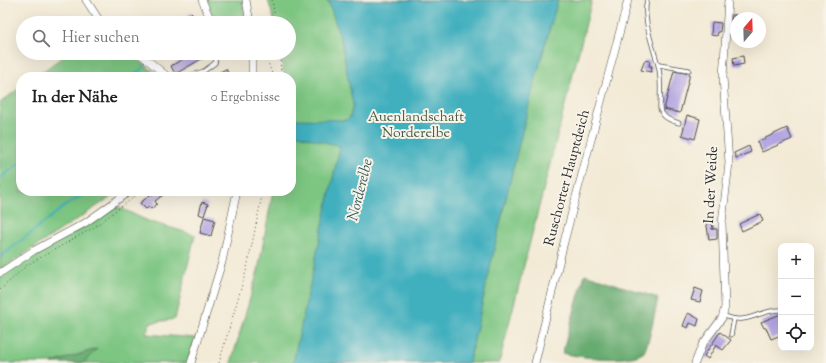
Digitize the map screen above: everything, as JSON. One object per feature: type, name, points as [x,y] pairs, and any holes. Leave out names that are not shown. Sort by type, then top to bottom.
[{"type":"street","points":[[86,0],[96,16]]},
{"type":"street","points":[[202,0],[209,16]]},
{"type":"street","points":[[246,0],[249,16]]},
{"type":"street","name":"Ruschorter Hauptdeich","points":[[535,363],[564,242],[628,0]]},
{"type":"street","name":"In der Weide","points":[[723,315],[725,307],[722,223],[729,163],[723,77],[728,0]]},
{"type":"street","points":[[147,60],[162,72]]},
{"type":"street","points":[[252,60],[252,72]]},
{"type":"street","points":[[0,273],[33,251],[85,223],[123,196]]},
{"type":"street","points":[[192,363],[222,262],[236,196]]},
{"type":"street","points":[[695,363],[702,345],[723,315]]},
{"type":"lane","points":[[647,0],[646,15],[654,56],[659,65],[660,109],[662,116],[668,120],[679,123]]},
{"type":"lane","points":[[201,72],[215,63],[216,60]]},
{"type":"lane","points":[[659,65],[688,70]]},
{"type":"lane","points":[[723,315],[734,319],[756,317],[771,309],[778,310]]},
{"type":"lane","points":[[731,335],[734,319]]},
{"type":"path","points":[[272,0],[275,16]]},
{"type":"path","points":[[267,60],[271,72]]},
{"type":"path","points":[[280,60],[281,72]]},
{"type":"path","points":[[0,290],[27,265],[94,228],[136,196]]},
{"type":"path","points":[[219,363],[247,268],[262,196]]},
{"type":"green space","points":[[203,0],[242,0],[245,16],[211,16]]},
{"type":"green space","name":"Auenlandschaft Norderelbe","points":[[268,0],[592,0],[499,363],[231,363],[258,271],[272,196],[296,196],[296,72],[283,72],[282,60],[296,60],[296,16],[273,16]]},
{"type":"green space","points":[[58,60],[139,60],[154,72],[42,72]]},
{"type":"green space","points":[[16,91],[16,196],[112,196],[0,270],[0,103]]},
{"type":"green space","points":[[116,206],[148,221],[195,235],[175,319],[150,323],[146,334],[196,338],[187,363],[83,363],[96,349],[52,363],[0,363],[0,293],[2,291],[0,289],[0,275]]},
{"type":"green space","points":[[585,274],[658,298],[650,334],[644,352],[629,358],[593,358],[562,353]]},
{"type":"green space","points":[[97,349],[83,363],[52,363]]},
{"type":"water","name":"Auenlandschaft Norderelbe","points":[[328,0],[558,0],[521,135],[469,363],[293,363],[340,146],[296,134],[296,119],[347,120],[350,117],[353,105],[341,40]]},
{"type":"building","points":[[712,22],[721,23],[720,32],[718,32],[717,36],[711,35]]},
{"type":"building","points":[[743,56],[744,64],[734,66],[733,58]]},
{"type":"building","points":[[181,60],[200,60],[179,72],[174,72],[171,66]]},
{"type":"building","points":[[645,60],[650,61],[649,66],[652,66],[651,72],[641,70]]},
{"type":"building","points":[[226,69],[228,72],[220,72]]},
{"type":"building","points":[[674,71],[690,74],[680,113],[664,109]]},
{"type":"building","points":[[687,115],[700,119],[695,139],[682,135]]},
{"type":"building","points":[[787,128],[792,139],[762,152],[757,142]]},
{"type":"building","points":[[749,146],[751,152],[736,158],[734,153]]},
{"type":"building","points":[[149,196],[162,196],[155,201],[157,204],[151,209],[149,207],[146,209],[140,203]]},
{"type":"building","points":[[202,202],[208,204],[204,216],[199,214]]},
{"type":"building","points":[[760,214],[763,221],[742,231],[739,224]]},
{"type":"building","points":[[204,217],[215,220],[211,236],[200,233]]},
{"type":"building","points":[[706,219],[712,219],[713,229],[717,229],[717,239],[709,240]]},
{"type":"building","points":[[695,288],[703,291],[700,302],[691,300]]},
{"type":"building","points":[[688,313],[699,319],[697,326],[690,323],[688,328],[683,326]]},
{"type":"building","points":[[778,315],[778,336],[771,339],[766,328],[764,328],[761,322]]},
{"type":"building","points":[[720,332],[731,340],[723,350],[716,345],[708,359],[704,356]]},
{"type":"waterway","points":[[138,72],[144,67]]},
{"type":"waterway","points":[[0,178],[16,166]]},
{"type":"waterway","points":[[0,257],[65,206],[81,196]]},
{"type":"water label","name":"Norderelbe","points":[[361,190]]}]
